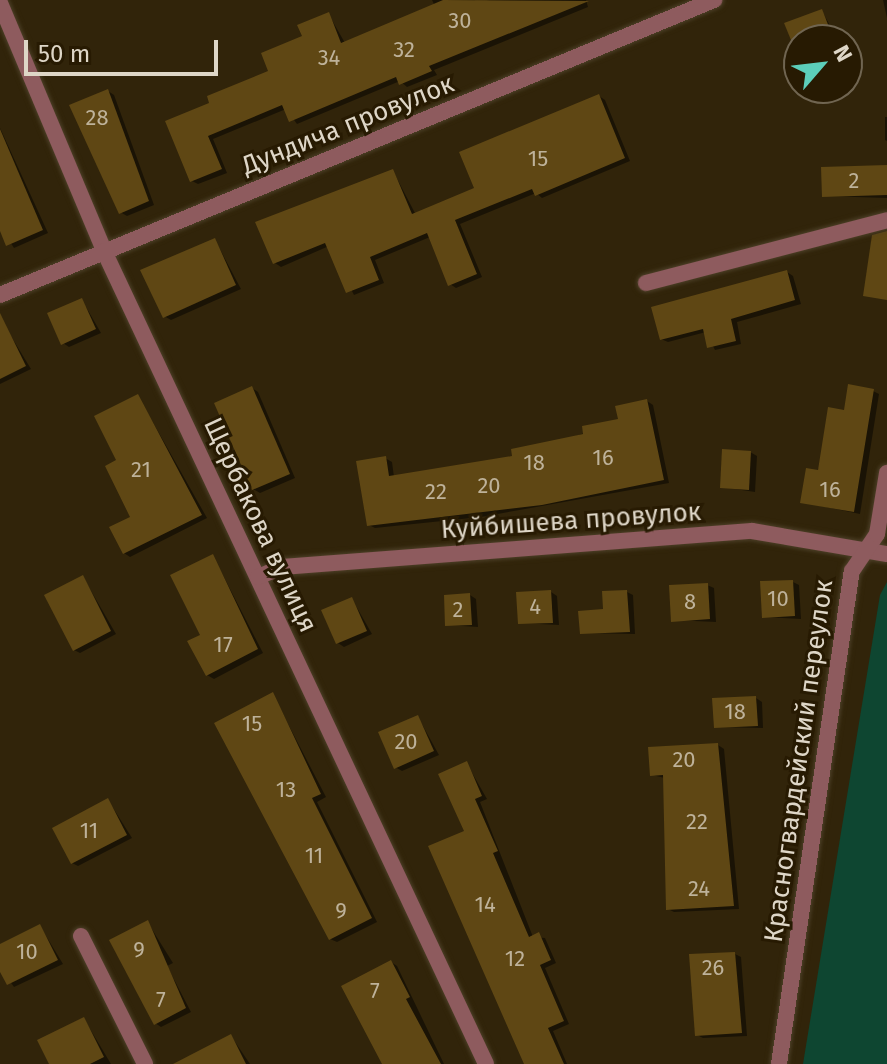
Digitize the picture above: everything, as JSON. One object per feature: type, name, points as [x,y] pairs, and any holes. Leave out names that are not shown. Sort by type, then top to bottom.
[{"type":"street","name":"Дундича провулок","points":[[0,295],[714,0]]},
{"type":"street","name":"Щербакова вулиця","points":[[0,3],[104,251],[486,1064]]},
{"type":"street","points":[[646,283],[887,220]]},
{"type":"street","name":"Красногвардейский переулок","points":[[779,1064],[852,571],[877,534],[887,473]]},
{"type":"street","name":"Куйбишева провулок","points":[[258,577],[282,567],[752,531],[887,554]]},
{"type":"street","points":[[81,936],[145,1064]]},
{"type":"green space","points":[[887,582],[887,1064],[803,1064],[880,595]]},
{"type":"building","points":[[443,0],[589,1],[429,66],[432,71],[399,85],[396,77],[289,122],[282,105],[208,136],[222,169],[190,182],[165,121],[209,103],[207,96],[268,71],[261,53],[302,36],[297,25],[329,12],[341,43]]},
{"type":"building","points":[[822,9],[828,24],[784,24]]},
{"type":"building","points":[[108,89],[149,201],[119,214],[69,105]]},
{"type":"building","points":[[599,94],[625,158],[535,196],[532,189],[455,220],[477,274],[448,286],[427,233],[370,257],[379,280],[346,293],[325,243],[273,264],[255,222],[393,169],[412,214],[474,188],[459,152]]},
{"type":"building","points":[[0,129],[43,230],[6,246],[0,231]]},
{"type":"building","points":[[887,165],[887,195],[822,197],[821,167]]},
{"type":"building","points":[[887,231],[887,300],[863,296],[872,235]]},
{"type":"building","points":[[215,238],[236,285],[163,318],[140,270]]},
{"type":"building","points":[[787,270],[795,300],[731,319],[736,341],[707,348],[703,329],[660,340],[651,307]]},
{"type":"building","points":[[82,298],[96,329],[61,345],[47,313]]},
{"type":"building","points":[[0,313],[26,366],[0,379]]},
{"type":"building","points":[[848,384],[874,389],[854,512],[800,503],[806,468],[818,470],[828,407],[844,410]]},
{"type":"building","points":[[252,386],[290,474],[252,490],[214,403]]},
{"type":"building","points":[[138,394],[202,515],[123,554],[109,527],[130,517],[105,466],[116,460],[94,416]]},
{"type":"building","points":[[647,399],[664,480],[542,505],[367,526],[356,461],[386,456],[389,476],[512,456],[511,449],[583,434],[582,426],[618,419],[615,406]]},
{"type":"building","points":[[722,449],[751,451],[749,490],[720,488]]},
{"type":"building","points":[[213,554],[258,649],[206,676],[187,641],[200,635],[170,575]]},
{"type":"building","points":[[83,575],[111,631],[73,651],[44,595]]},
{"type":"building","points":[[793,580],[795,616],[762,618],[760,581]]},
{"type":"building","points":[[708,583],[710,619],[671,622],[669,585]]},
{"type":"building","points":[[551,590],[553,623],[518,624],[516,592]]},
{"type":"building","points":[[627,590],[630,632],[580,634],[578,611],[603,609],[602,591]]},
{"type":"building","points":[[470,593],[472,625],[445,626],[444,595]]},
{"type":"building","points":[[352,597],[367,631],[336,644],[321,610]]},
{"type":"building","points":[[273,692],[321,794],[312,798],[372,918],[329,940],[214,723]]},
{"type":"building","points":[[756,696],[758,726],[714,728],[712,698]]},
{"type":"building","points":[[418,715],[434,751],[394,769],[378,732]]},
{"type":"building","points":[[718,743],[734,906],[666,910],[663,775],[650,776],[648,747]]},
{"type":"building","points":[[467,761],[482,796],[475,799],[498,851],[493,853],[529,937],[539,932],[551,960],[540,965],[564,1021],[548,1028],[564,1064],[524,1064],[428,846],[464,831],[438,774]]},
{"type":"building","points":[[108,798],[127,835],[71,864],[52,828]]},
{"type":"building","points":[[148,920],[186,1008],[154,1025],[109,940]]},
{"type":"building","points":[[40,924],[58,960],[7,985],[0,972],[0,944]]},
{"type":"building","points":[[735,952],[742,1033],[695,1036],[689,954]]},
{"type":"building","points":[[391,960],[410,997],[406,999],[441,1064],[382,1064],[341,986]]},
{"type":"building","points":[[84,1017],[104,1057],[90,1064],[49,1064],[37,1040]]},
{"type":"building","points":[[231,1034],[246,1064],[173,1064]]}]
